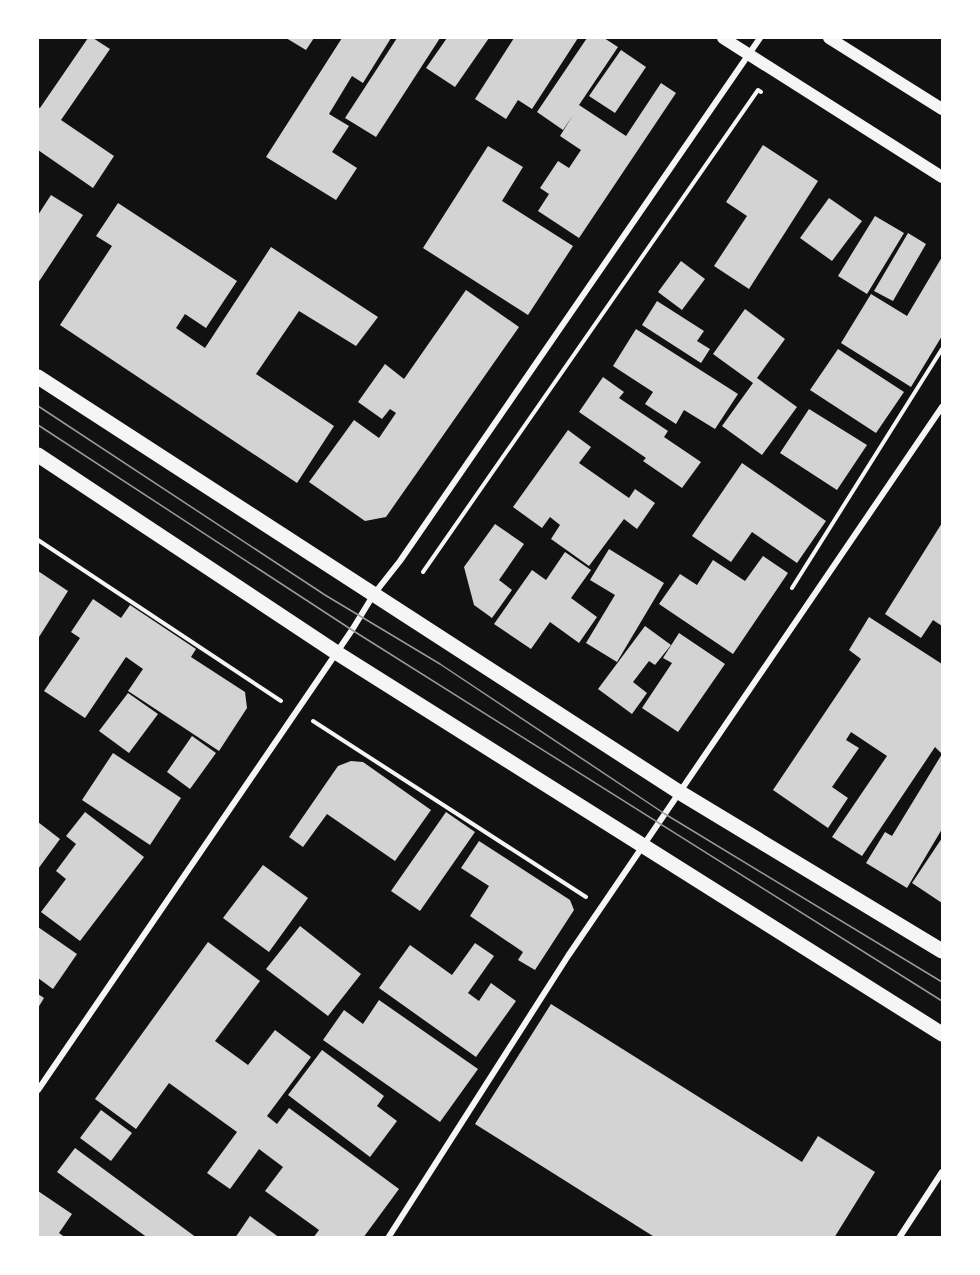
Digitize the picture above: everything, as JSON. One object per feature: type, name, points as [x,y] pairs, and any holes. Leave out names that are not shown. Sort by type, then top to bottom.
[{"type":"main road","points":[[723,38],[942,177]]},
{"type":"main road","points":[[829,38],[942,109]]},
{"type":"main road","points":[[38,377],[679,792],[942,951]]},
{"type":"main road","points":[[38,455],[337,652],[942,1034]]},
{"type":"street","points":[[38,1090],[337,652],[374,594],[400,561],[760,38]]},
{"type":"street","points":[[388,1238],[568,956],[942,406]]},
{"type":"street","points":[[899,1238],[942,1172]]},
{"type":"path","points":[[423,572],[758,90],[769,96]]},
{"type":"path","points":[[791,589],[942,349]]},
{"type":"path","points":[[38,540],[296,712],[587,898]]},
{"type":"building","points":[[88,38],[93,38],[110,49],[61,120],[114,156],[93,188],[38,150],[38,107],[40,108]]},
{"type":"building","points":[[286,38],[314,38],[306,50]]},
{"type":"building","points":[[342,38],[391,38],[363,83],[352,76],[329,114],[349,126],[332,152],[357,168],[336,200],[266,157]]},
{"type":"building","points":[[397,38],[440,38],[376,137],[345,118]]},
{"type":"building","points":[[447,38],[489,38],[455,87],[426,68]]},
{"type":"building","points":[[514,38],[578,38],[532,109],[518,100],[506,119],[475,99]]},
{"type":"building","points":[[587,38],[604,38],[618,47],[579,105],[626,136],[661,83],[676,93],[579,238],[538,211],[549,194],[540,188],[558,161],[569,168],[581,150],[560,136],[573,115],[563,130],[537,112]]},
{"type":"building","points":[[621,50],[646,67],[615,113],[589,96]]},
{"type":"building","points":[[763,145],[818,181],[749,289],[714,266],[747,216],[726,202]]},
{"type":"building","points":[[488,146],[523,167],[502,201],[573,246],[528,315],[423,248]]},
{"type":"building","points":[[51,195],[83,215],[38,283],[38,215]]},
{"type":"building","points":[[829,198],[862,221],[832,261],[800,238]]},
{"type":"building","points":[[118,203],[237,281],[206,328],[185,314],[176,328],[205,348],[271,247],[378,317],[356,346],[299,311],[256,374],[334,426],[297,483],[60,325],[112,246],[96,236]]},
{"type":"building","points":[[875,216],[904,233],[867,294],[838,276]]},
{"type":"building","points":[[908,233],[926,244],[893,301],[874,291]]},
{"type":"building","points":[[942,257],[942,336],[911,387],[841,343],[871,294],[907,316]]},
{"type":"building","points":[[681,261],[705,279],[682,310],[658,292]]},
{"type":"building","points":[[466,290],[519,327],[386,517],[365,521],[309,482],[354,420],[379,438],[396,413],[390,409],[382,419],[358,402],[385,364],[404,379]]},
{"type":"building","points":[[657,301],[704,331],[697,341],[710,349],[701,363],[642,325]]},
{"type":"building","points":[[745,309],[785,339],[757,378],[797,407],[762,455],[722,426],[753,383],[713,354]]},
{"type":"building","points":[[636,329],[738,394],[715,429],[684,410],[676,424],[645,404],[653,392],[613,366]]},
{"type":"building","points":[[838,349],[904,392],[876,433],[810,390]]},
{"type":"building","points":[[603,377],[624,392],[619,398],[668,431],[664,437],[701,462],[682,488],[643,461],[646,458],[579,412]]},
{"type":"building","points":[[809,409],[867,445],[837,490],[780,453]]},
{"type":"building","points":[[568,430],[591,447],[579,463],[629,498],[635,489],[655,503],[637,529],[624,519],[589,566],[551,539],[560,525],[550,517],[542,528],[513,507]]},
{"type":"building","points":[[742,463],[826,521],[797,563],[752,532],[731,562],[692,536]]},
{"type":"building","points":[[942,523],[942,626],[933,620],[921,638],[885,614]]},
{"type":"building","points":[[495,524],[524,544],[499,580],[512,590],[492,618],[474,605],[464,567]]},
{"type":"building","points":[[609,549],[664,583],[617,662],[586,643],[615,595],[590,580]]},
{"type":"building","points":[[565,552],[591,570],[571,598],[597,617],[579,643],[550,622],[531,649],[494,624],[532,570],[546,580]]},
{"type":"building","points":[[763,556],[788,573],[733,654],[659,604],[680,574],[697,585],[713,560],[745,581]]},
{"type":"building","points":[[38,571],[68,591],[39,637],[38,636]]},
{"type":"building","points":[[93,599],[121,618],[130,605],[196,649],[191,657],[245,692],[247,708],[219,751],[128,691],[143,669],[126,657],[85,718],[44,691],[80,638],[71,632]]},
{"type":"building","points":[[869,617],[942,664],[942,754],[935,747],[862,856],[832,837],[887,756],[851,732],[846,740],[859,748],[832,787],[848,798],[828,828],[773,790],[861,659],[849,650]]},
{"type":"building","points":[[645,626],[671,645],[655,665],[649,661],[633,682],[647,693],[632,714],[598,689]]},
{"type":"building","points":[[679,633],[725,664],[678,732],[642,708],[672,663],[663,658]]},
{"type":"building","points":[[128,693],[158,714],[129,753],[99,731]]},
{"type":"building","points":[[192,736],[216,753],[190,789],[167,772]]},
{"type":"building","points":[[113,753],[181,798],[150,845],[82,800]]},
{"type":"building","points":[[942,754],[942,829],[907,888],[866,863],[885,832],[892,836]]},
{"type":"building","points":[[351,761],[363,762],[431,810],[395,861],[327,814],[303,847],[289,837],[338,766]]},
{"type":"building","points":[[85,812],[144,857],[80,941],[41,912],[66,879],[56,871],[76,844],[66,836]]},
{"type":"building","points":[[446,812],[475,832],[420,911],[391,891]]},
{"type":"building","points":[[38,822],[60,839],[38,869]]},
{"type":"building","points":[[942,838],[942,903],[912,883]]},
{"type":"building","points":[[479,841],[570,900],[574,910],[535,970],[518,960],[523,952],[470,916],[489,886],[461,868]]},
{"type":"building","points":[[263,865],[308,898],[269,952],[223,918]]},
{"type":"building","points":[[300,926],[361,974],[328,1016],[266,969]]},
{"type":"building","points":[[38,927],[77,954],[53,989],[38,978]]},
{"type":"building","points":[[208,942],[260,981],[215,1041],[248,1065],[275,1030],[311,1057],[267,1116],[277,1124],[289,1108],[399,1189],[363,1238],[313,1238],[319,1230],[265,1191],[283,1167],[259,1149],[230,1189],[207,1173],[237,1132],[169,1083],[136,1129],[95,1099]]},
{"type":"building","points":[[475,943],[494,956],[468,993],[479,1001],[491,983],[516,1001],[476,1057],[379,988],[410,945],[452,975]]},
{"type":"building","points":[[38,994],[44,998],[38,1008]]},
{"type":"building","points":[[379,1000],[478,1069],[440,1122],[323,1040],[344,1010],[363,1024]]},
{"type":"building","points":[[551,1004],[802,1162],[818,1136],[875,1172],[834,1238],[656,1238],[475,1124]]},
{"type":"building","points":[[322,1050],[384,1096],[377,1106],[397,1121],[370,1157],[288,1095]]},
{"type":"building","points":[[101,1110],[132,1133],[111,1161],[80,1138]]},
{"type":"building","points":[[75,1148],[197,1238],[148,1238],[57,1172]]},
{"type":"building","points":[[38,1191],[72,1214],[59,1233],[66,1238],[38,1238]]},
{"type":"building","points":[[250,1216],[280,1238],[235,1238]]},
{"type":"tram line","points":[[38,406],[325,595],[440,664],[665,814],[942,982]]},
{"type":"tram line","points":[[38,425],[352,630],[942,1001]]}]
